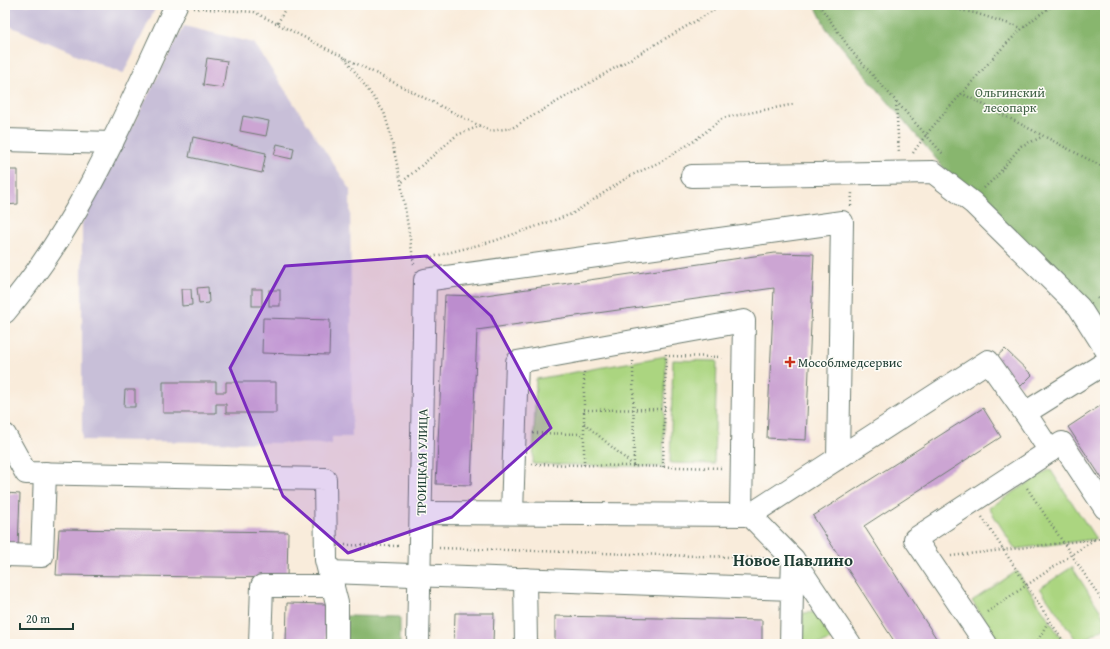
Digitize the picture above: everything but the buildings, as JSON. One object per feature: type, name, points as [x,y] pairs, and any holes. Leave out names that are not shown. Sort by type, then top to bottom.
[{"type":"street","points":[[5,312],[30,283],[56,246],[125,119],[173,11]]},
{"type":"street","points":[[5,140],[112,143]]},
{"type":"street","points":[[692,176],[933,172],[973,203],[1079,307],[1105,348]]},
{"type":"street","points":[[422,270],[842,222],[838,458]]},
{"type":"street","name":"ТРОИЦКАЯ УЛИЦА","points":[[418,644],[421,513],[422,270]]},
{"type":"street","points":[[512,513],[517,362],[633,341],[666,346],[744,321],[742,469],[745,515],[793,559],[850,644]]},
{"type":"street","points":[[421,513],[745,515],[838,458],[988,361],[1050,451]]},
{"type":"street","points":[[1025,413],[1105,363]]},
{"type":"street","points":[[5,435],[26,473],[325,479],[326,560],[337,603],[337,644]]},
{"type":"street","points":[[986,644],[915,539],[1062,443],[1105,508]]},
{"type":"street","points":[[5,554],[42,556],[44,473]]},
{"type":"street","points":[[791,644],[793,559]]},
{"type":"street","points":[[260,644],[262,586],[331,579],[420,575],[792,589]]},
{"type":"street","points":[[525,579],[526,644]]},
{"type":"path","points":[[278,23],[287,5]]},
{"type":"path","points":[[173,11],[192,8],[254,12],[490,131],[512,128],[723,5]]},
{"type":"path","points":[[818,5],[850,5]]},
{"type":"path","points":[[818,5],[853,53],[925,134],[1000,49],[1035,16],[1054,5]]},
{"type":"path","points":[[885,5],[944,7],[975,13],[1022,28]]},
{"type":"path","points":[[344,57],[384,112],[390,129],[401,183],[412,262],[422,270]]},
{"type":"path","points":[[962,93],[1042,137],[1105,168]]},
{"type":"path","points":[[896,100],[900,173]]},
{"type":"path","points":[[427,258],[494,241],[572,214],[628,177],[660,162],[694,141],[723,118],[795,104]]},
{"type":"path","points":[[401,183],[457,135],[480,126]]},
{"type":"path","points":[[983,188],[996,178],[1021,146],[1042,137]]},
{"type":"path","points":[[842,222],[852,205],[853,174]]},
{"type":"path","points":[[412,262],[422,270]]},
{"type":"path","points":[[633,341],[634,466]]},
{"type":"path","points":[[663,467],[666,346],[724,357]]},
{"type":"path","points":[[584,350],[584,465]]},
{"type":"path","points":[[584,410],[665,409]]},
{"type":"path","points":[[584,423],[634,466]]},
{"type":"path","points":[[514,432],[584,434]]},
{"type":"path","points":[[513,463],[742,469]]},
{"type":"path","points":[[1017,472],[1105,605]]},
{"type":"path","points":[[972,502],[1065,644]]},
{"type":"path","points":[[929,559],[1105,538]]},
{"type":"path","points":[[971,623],[1096,539]]},
{"type":"path","points":[[326,544],[793,559]]},
{"type":"path","points":[[1036,644],[1049,620]]},
{"type":"highlighted area","points":[[427,256],[491,316],[551,428],[452,517],[348,553],[283,496],[230,368],[285,266]]},
{"type":"shaded area","points":[[5,5],[157,5],[123,74],[5,24]]},
{"type":"shaded area","points":[[184,26],[254,43],[350,189],[352,437],[332,437],[332,444],[82,440],[82,223]]},
{"type":"green space","name":"Ольгинский лесопарк","points":[[815,5],[1105,5],[1105,335],[942,166],[826,28]]},
{"type":"green space","points":[[666,356],[663,467],[533,464],[536,379]]},
{"type":"green space","points":[[673,360],[717,361],[714,464],[670,463]]},
{"type":"green space","points":[[1050,469],[1096,539],[1015,549],[989,508]]},
{"type":"green space","points":[[1072,567],[1105,618],[1105,627],[1079,644],[1040,588]]},
{"type":"green space","points":[[1017,571],[1065,644],[1000,644],[972,601]]},
{"type":"green space","points":[[818,612],[835,638],[821,644],[803,644],[803,613]]},
{"type":"green space","points":[[346,616],[400,617],[400,644],[345,644]]},
{"type":"place","name":"Мособлмедсервис","points":[[790,362]]},
{"type":"district","name":"Новое Павлино","points":[[793,559]]}]
